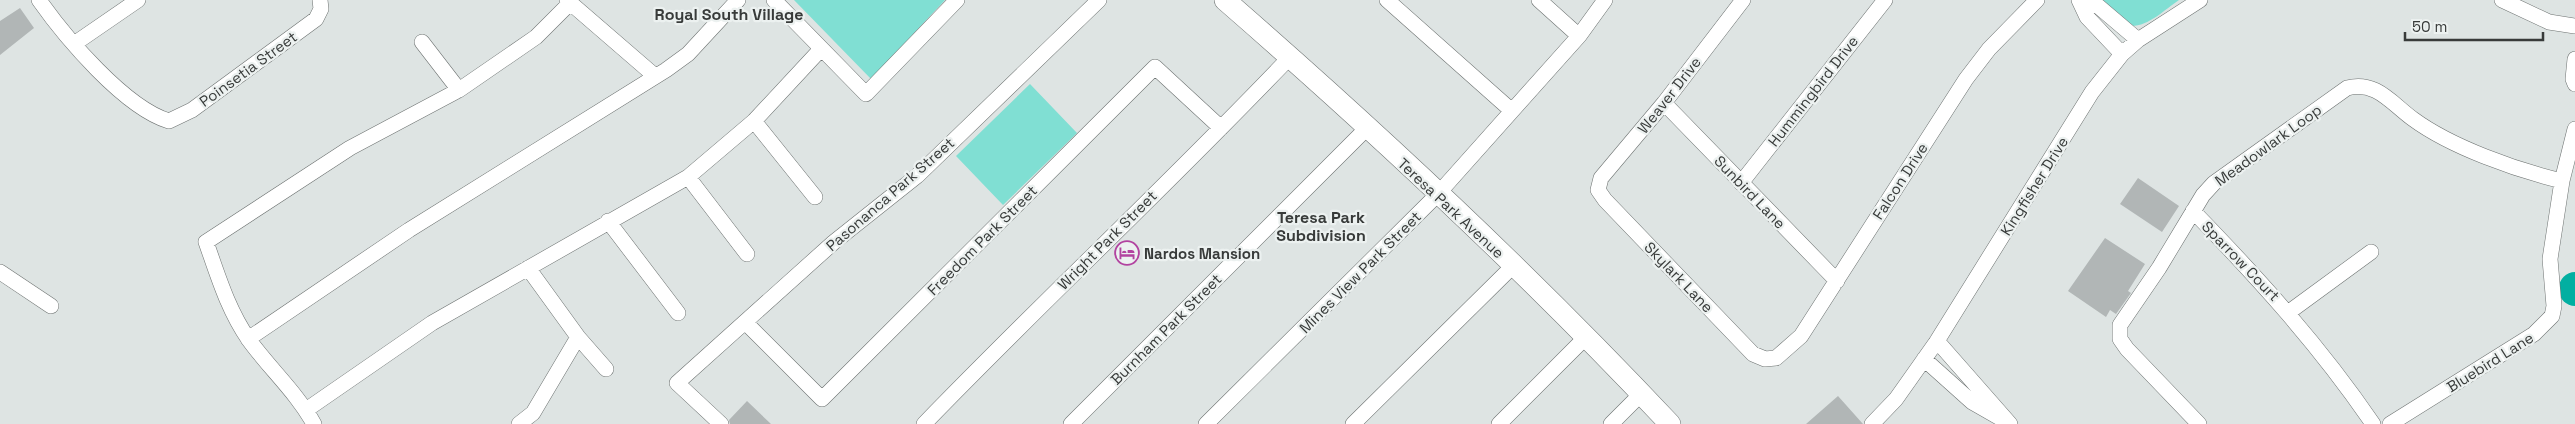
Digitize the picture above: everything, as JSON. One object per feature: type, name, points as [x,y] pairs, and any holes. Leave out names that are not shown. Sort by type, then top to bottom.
[{"type":"street","points":[[39,0],[74,44],[138,0]]},
{"type":"street","points":[[248,339],[409,230],[688,54],[738,0]]},
{"type":"street","points":[[774,0],[866,94],[957,0]]},
{"type":"street","name":"Pasonanca Park Street","points":[[720,424],[677,383],[834,242],[917,176],[1099,0]]},
{"type":"street","name":"Teresa Park Avenue","points":[[1225,0],[1367,128],[1513,266],[1586,337],[1670,424]]},
{"type":"street","points":[[1387,0],[1512,111]]},
{"type":"street","points":[[1539,0],[1579,36]]},
{"type":"street","name":"Mines View Park Street","points":[[1206,424],[1437,195],[1579,36],[1605,0]]},
{"type":"street","name":"Weaver Drive","points":[[1598,190],[1602,178],[1664,103],[1743,0]]},
{"type":"street","name":"Hummingbird Drive","points":[[1741,183],[1885,0]]},
{"type":"street","name":"Falcon Drive","points":[[1766,358],[1776,358],[1801,336],[1966,79],[1989,49],[2037,0]]},
{"type":"street","points":[[2081,0],[2098,6],[2138,40]]},
{"type":"street","points":[[2081,0],[2086,17],[2122,54]]},
{"type":"street","name":"Kingfisher Drive","points":[[1872,424],[1896,399],[1937,341],[2092,92],[2122,54],[2138,40],[2200,0]]},
{"type":"street","points":[[2502,0],[2549,22],[2575,26]]},
{"type":"street","points":[[314,424],[306,410],[248,339],[226,298],[206,242],[350,148],[459,90],[536,37],[569,1],[655,76]]},
{"type":"street","name":"Poinsetia Street","points":[[74,44],[143,109],[156,117],[169,121],[192,110],[316,19],[321,5]]},
{"type":"street","points":[[422,42],[459,90]]},
{"type":"street","points":[[306,410],[432,323],[688,177],[754,121],[821,49]]},
{"type":"street","name":"Wright Park Street","points":[[924,424],[1290,57]]},
{"type":"street","points":[[2575,59],[2575,84]]},
{"type":"street","name":"Freedom Park Street","points":[[745,322],[822,399],[1155,67],[1221,128]]},
{"type":"street","name":"Meadowlark Loop","points":[[2199,424],[2127,350],[2120,339],[2120,325],[2159,268],[2193,211],[2214,183],[2347,88],[2359,85],[2372,88],[2414,120],[2452,141],[2529,173],[2562,181]]},
{"type":"street","name":"Sunbird Lane","points":[[1664,103],[1836,281]]},
{"type":"street","points":[[754,121],[815,198]]},
{"type":"street","name":"Burnham Park Street","points":[[1070,424],[1367,128]]},
{"type":"street","name":"Bluebird Lane","points":[[2390,424],[2534,334],[2552,316],[2554,306],[2550,259],[2562,181],[2575,129]]},
{"type":"street","points":[[688,177],[747,254]]},
{"type":"street","name":"Skylark Lane","points":[[1598,190],[1605,200],[1753,354],[1766,358]]},
{"type":"street","name":"Sparrow Court","points":[[2193,211],[2289,312],[2324,356],[2373,424]]},
{"type":"street","points":[[608,221],[678,313]]},
{"type":"street","name":"Sparrow Court","points":[[2289,312],[2371,252]]},
{"type":"street","points":[[1353,424],[1513,266]]},
{"type":"street","points":[[528,268],[578,337],[606,369]]},
{"type":"street","points":[[0,272],[51,306]]},
{"type":"street","points":[[519,424],[533,413],[578,337]]},
{"type":"street","points":[[1499,424],[1586,337]]},
{"type":"street","points":[[1937,341],[2009,423]]},
{"type":"street","points":[[1924,359],[1972,402],[2009,423]]},
{"type":"street","points":[[1612,424],[1641,394]]},
{"type":"shaded area","points":[[794,0],[945,0],[871,79]]},
{"type":"shaded area","points":[[2095,0],[2179,0],[2149,21],[2137,26],[2130,26]]},
{"type":"shaded area","points":[[1030,84],[1077,133],[1003,205],[956,156]]},
{"type":"building","points":[[20,8],[34,28],[0,55],[0,21]]},
{"type":"building","points":[[2138,178],[2179,206],[2162,232],[2120,204]]},
{"type":"building","points":[[2105,238],[2145,264],[2128,291],[2131,293],[2116,314],[2110,310],[2106,317],[2068,291]]},
{"type":"building","points":[[1838,396],[1863,424],[1806,424]]},
{"type":"building","points":[[747,401],[771,424],[730,424],[729,420]]},
{"type":"place","name":"Nardos Mansion","points":[[1127,253]]},
{"type":"district","name":"Royal South Village","points":[[729,14]]},
{"type":"district","name":"Teresa Park Subdivision","points":[[1321,226]]}]
